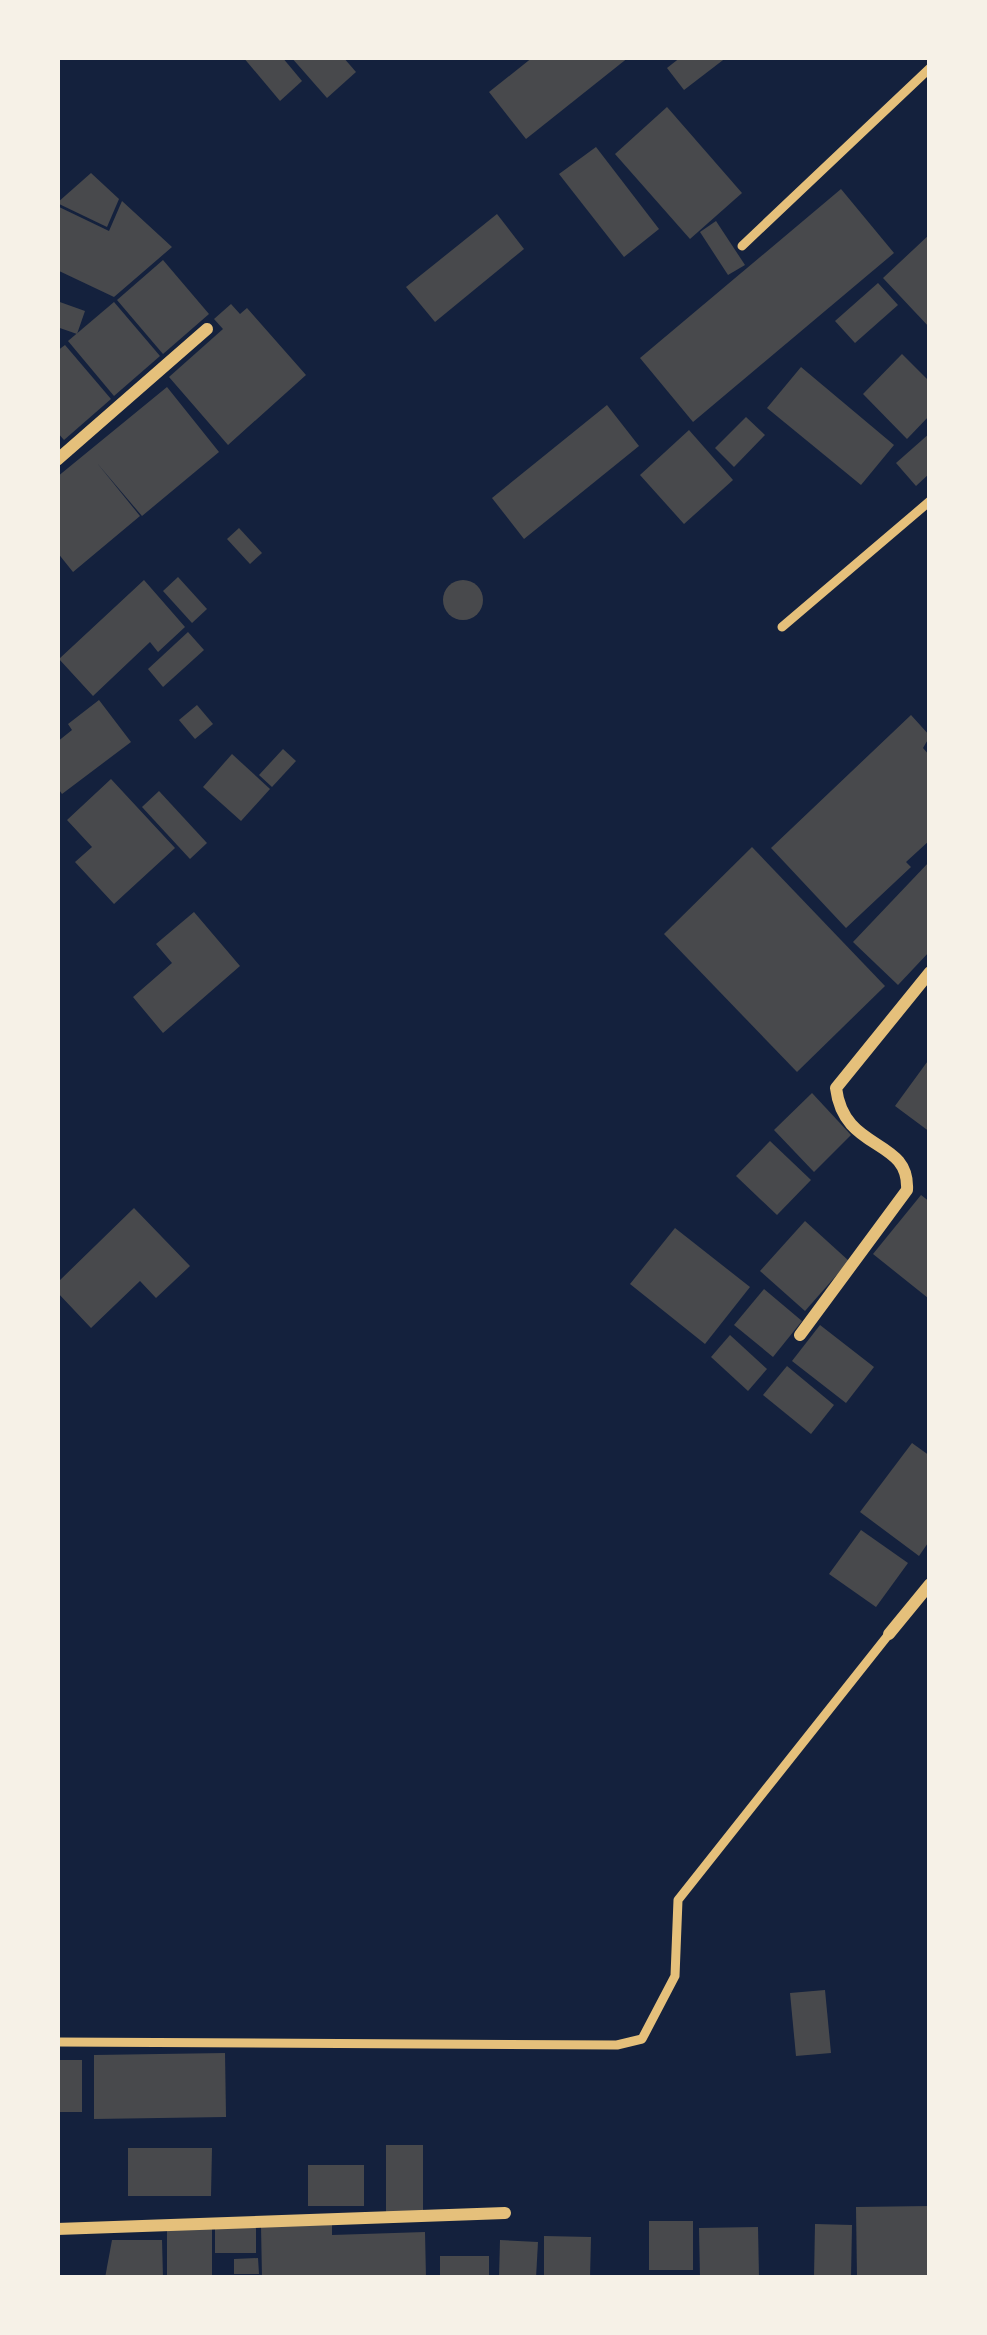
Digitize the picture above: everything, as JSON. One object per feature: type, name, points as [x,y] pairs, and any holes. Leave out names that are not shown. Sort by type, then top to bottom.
[{"type":"street","points":[[57,460],[207,329]]},
{"type":"street","points":[[800,1335],[907,1190],[908,1172],[898,1157],[854,1133],[838,1108],[836,1088],[930,972]]},
{"type":"street","points":[[889,1634],[930,1584]]},
{"type":"street","points":[[57,2229],[505,2213]]},
{"type":"lane","points":[[742,246],[930,68]]},
{"type":"lane","points":[[782,627],[930,500]]},
{"type":"lane","points":[[57,2042],[617,2045],[642,2039],[675,1976],[678,1900],[889,1634]]},
{"type":"building","points":[[243,57],[282,57],[302,81],[280,101]]},
{"type":"building","points":[[291,57],[343,57],[356,72],[327,98]]},
{"type":"building","points":[[533,57],[629,57],[526,139],[489,92]]},
{"type":"building","points":[[681,57],[727,57],[684,90],[667,68]]},
{"type":"building","points":[[667,107],[742,193],[690,239],[615,154]]},
{"type":"building","points":[[596,147],[659,229],[624,257],[559,174]]},
{"type":"building","points":[[91,173],[119,199],[107,227],[57,203]]},
{"type":"building","points":[[841,189],[894,253],[693,422],[640,358]]},
{"type":"building","points":[[122,201],[172,247],[114,297],[57,270],[57,206],[109,231]]},
{"type":"building","points":[[497,214],[524,249],[435,322],[406,287]]},
{"type":"building","points":[[716,221],[745,265],[728,275],[700,232]]},
{"type":"building","points":[[930,234],[930,328],[883,278]]},
{"type":"building","points":[[163,260],[209,314],[163,354],[117,300]]},
{"type":"building","points":[[878,283],[898,305],[855,343],[835,321]]},
{"type":"building","points":[[57,301],[85,311],[77,334],[57,327]]},
{"type":"building","points":[[114,302],[160,356],[114,396],[68,341]]},
{"type":"building","points":[[231,304],[240,314],[247,308],[306,375],[228,445],[169,377],[223,329],[214,319]]},
{"type":"building","points":[[65,345],[111,399],[64,440],[57,432],[57,351]]},
{"type":"building","points":[[902,354],[930,382],[930,415],[907,439],[863,394]]},
{"type":"building","points":[[801,367],[894,445],[861,485],[767,408]]},
{"type":"building","points":[[167,387],[219,452],[142,516],[97,463],[140,516],[73,572],[57,552],[57,477]]},
{"type":"building","points":[[607,405],[639,446],[524,539],[492,498]]},
{"type":"building","points":[[746,417],[765,435],[734,467],[715,448]]},
{"type":"building","points":[[689,430],[733,480],[684,524],[640,475]]},
{"type":"building","points":[[930,433],[930,473],[916,486],[896,463]]},
{"type":"building","points":[[239,528],[262,553],[250,564],[227,539]]},
{"type":"building","points":[[178,577],[207,609],[192,623],[163,591]]},
{"type":"building","points":[[144,580],[185,627],[158,652],[150,642],[93,696],[59,659]]},
{"type":"building","points":[[463,580],[477,586],[483,600],[477,614],[463,620],[449,614],[443,600],[449,586]]},
{"type":"building","points":[[188,632],[204,650],[163,687],[148,669]]},
{"type":"building","points":[[99,700],[131,742],[62,794],[57,787],[57,742],[72,730],[68,724]]},
{"type":"building","points":[[197,705],[213,724],[195,739],[179,720]]},
{"type":"building","points":[[911,715],[930,736],[923,748],[930,756],[930,840],[906,862],[911,867],[846,928],[771,848]]},
{"type":"building","points":[[283,749],[296,761],[272,787],[259,775]]},
{"type":"building","points":[[232,754],[270,789],[241,821],[203,787]]},
{"type":"building","points":[[111,779],[175,848],[114,904],[75,862],[92,847],[67,820]]},
{"type":"building","points":[[159,791],[207,843],[190,859],[142,807]]},
{"type":"building","points":[[752,847],[885,986],[797,1072],[664,934]]},
{"type":"building","points":[[930,861],[930,951],[898,985],[853,942]]},
{"type":"building","points":[[194,912],[240,966],[163,1033],[133,997],[172,963],[156,944]]},
{"type":"building","points":[[930,1058],[930,1132],[895,1106]]},
{"type":"building","points":[[812,1093],[851,1135],[814,1172],[774,1130]]},
{"type":"building","points":[[770,1141],[811,1180],[777,1215],[736,1176]]},
{"type":"building","points":[[921,1195],[930,1202],[928,1298],[873,1254]]},
{"type":"building","points":[[134,1208],[190,1266],[156,1298],[140,1281],[91,1328],[57,1292],[57,1283]]},
{"type":"building","points":[[805,1221],[849,1261],[805,1311],[760,1271]]},
{"type":"building","points":[[675,1228],[750,1287],[705,1344],[630,1284]]},
{"type":"building","points":[[764,1289],[802,1321],[773,1357],[734,1325]]},
{"type":"building","points":[[820,1325],[874,1367],[846,1403],[792,1361]]},
{"type":"building","points":[[730,1335],[767,1369],[748,1391],[711,1357]]},
{"type":"building","points":[[787,1366],[834,1405],[811,1434],[763,1395]]},
{"type":"building","points":[[912,1443],[930,1456],[930,1540],[919,1556],[860,1512]]},
{"type":"building","points":[[861,1530],[908,1563],[876,1607],[829,1574]]},
{"type":"building","points":[[825,1990],[831,2053],[796,2056],[790,1993]]},
{"type":"building","points":[[225,2053],[226,2117],[94,2119],[94,2055]]},
{"type":"building","points":[[57,2060],[82,2060],[82,2112],[57,2112]]},
{"type":"building","points":[[386,2145],[423,2145],[423,2213],[386,2213]]},
{"type":"building","points":[[128,2148],[212,2148],[211,2196],[128,2196]]},
{"type":"building","points":[[308,2165],[364,2165],[364,2206],[308,2206]]},
{"type":"building","points":[[930,2206],[930,2278],[857,2278],[856,2207]]},
{"type":"building","points":[[649,2221],[693,2221],[693,2270],[649,2270]]},
{"type":"building","points":[[815,2224],[852,2225],[851,2278],[814,2278]]},
{"type":"building","points":[[215,2225],[256,2225],[256,2253],[215,2253]]},
{"type":"building","points":[[332,2225],[332,2235],[425,2232],[426,2278],[262,2278],[261,2226]]},
{"type":"building","points":[[167,2226],[212,2226],[212,2278],[167,2278]]},
{"type":"building","points":[[758,2227],[759,2278],[700,2278],[699,2228]]},
{"type":"building","points":[[544,2236],[591,2237],[590,2278],[544,2278]]},
{"type":"building","points":[[112,2240],[162,2240],[163,2278],[105,2278]]},
{"type":"building","points":[[500,2240],[538,2242],[536,2278],[499,2278]]},
{"type":"building","points":[[440,2256],[489,2256],[489,2278],[440,2278]]},
{"type":"building","points":[[258,2258],[259,2274],[234,2274],[234,2259]]}]
